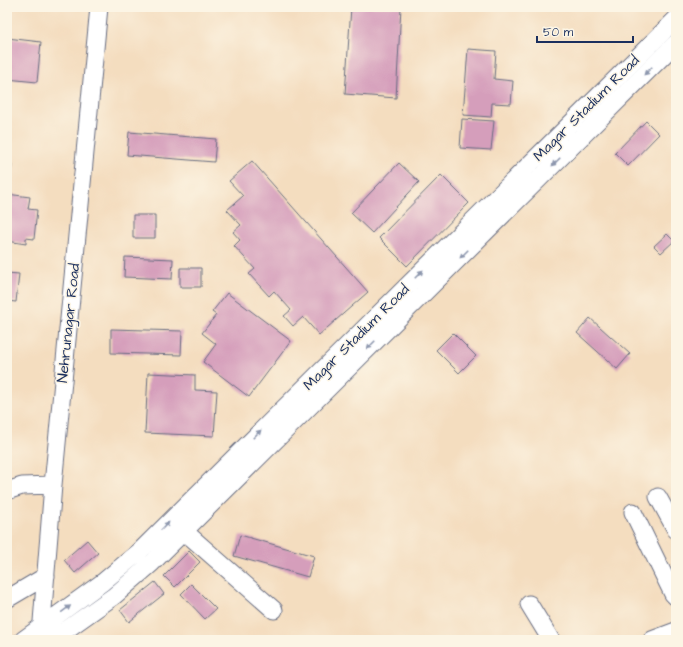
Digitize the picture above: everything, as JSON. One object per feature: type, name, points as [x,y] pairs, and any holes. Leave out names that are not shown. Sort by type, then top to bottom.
[{"type":"street","name":"Nehrunagar Road","points":[[41,633],[53,485],[99,7]]},
{"type":"street","name":"Magar Stadium Road","points":[[23,640],[41,633],[140,551],[676,19]]},
{"type":"street","name":"Magar Stadium Road","points":[[62,637],[136,578],[676,43]]},
{"type":"street","points":[[7,491],[22,486],[53,485]]},
{"type":"street","points":[[658,496],[676,530]]},
{"type":"street","points":[[633,512],[673,594],[676,597]]},
{"type":"street","points":[[184,531],[274,610]]},
{"type":"street","points":[[7,599],[46,576]]},
{"type":"street","points":[[529,604],[551,640]]},
{"type":"street","points":[[652,640],[676,631]]},
{"type":"building","points":[[351,7],[401,7],[396,98],[345,94]]},
{"type":"building","points":[[7,38],[41,42],[37,82],[7,79]]},
{"type":"building","points":[[468,49],[496,51],[494,79],[513,81],[511,104],[492,103],[491,117],[463,115]]},
{"type":"building","points":[[462,119],[494,121],[491,150],[460,148]]},
{"type":"building","points":[[646,121],[659,134],[628,166],[615,153]]},
{"type":"building","points":[[129,132],[216,139],[214,162],[127,155]]},
{"type":"building","points":[[252,161],[368,292],[319,335],[303,317],[293,326],[284,316],[291,310],[274,291],[269,296],[249,274],[255,269],[234,246],[240,240],[233,232],[241,225],[227,210],[243,196],[229,181]]},
{"type":"building","points":[[399,163],[419,182],[372,233],[351,213]]},
{"type":"building","points":[[7,164],[12,164],[10,185],[7,185]]},
{"type":"building","points":[[441,175],[469,203],[407,266],[379,238]]},
{"type":"building","points":[[7,194],[30,197],[28,209],[37,210],[34,239],[26,238],[26,244],[7,241]]},
{"type":"building","points":[[133,215],[155,215],[155,238],[133,238]]},
{"type":"building","points":[[667,234],[674,241],[661,253],[654,246]]},
{"type":"building","points":[[125,257],[173,259],[172,279],[124,277]]},
{"type":"building","points":[[180,268],[201,268],[201,287],[180,287]]},
{"type":"building","points":[[7,273],[19,274],[16,302],[7,301]]},
{"type":"building","points":[[227,293],[291,341],[249,397],[203,362],[216,344],[202,333],[216,315],[212,312]]},
{"type":"building","points":[[590,318],[630,354],[617,369],[577,333]]},
{"type":"building","points":[[111,329],[182,331],[181,355],[111,353]]},
{"type":"building","points":[[453,333],[476,356],[459,373],[436,350]]},
{"type":"building","points":[[148,373],[195,375],[195,390],[217,391],[214,436],[145,433]]},
{"type":"building","points":[[240,535],[314,556],[308,577],[234,556]]},
{"type":"building","points":[[87,540],[98,553],[75,573],[64,560]]},
{"type":"building","points":[[189,551],[200,562],[175,587],[164,576]]},
{"type":"building","points":[[155,582],[164,594],[129,622],[120,610]]},
{"type":"building","points":[[191,584],[216,609],[205,619],[181,594]]}]
